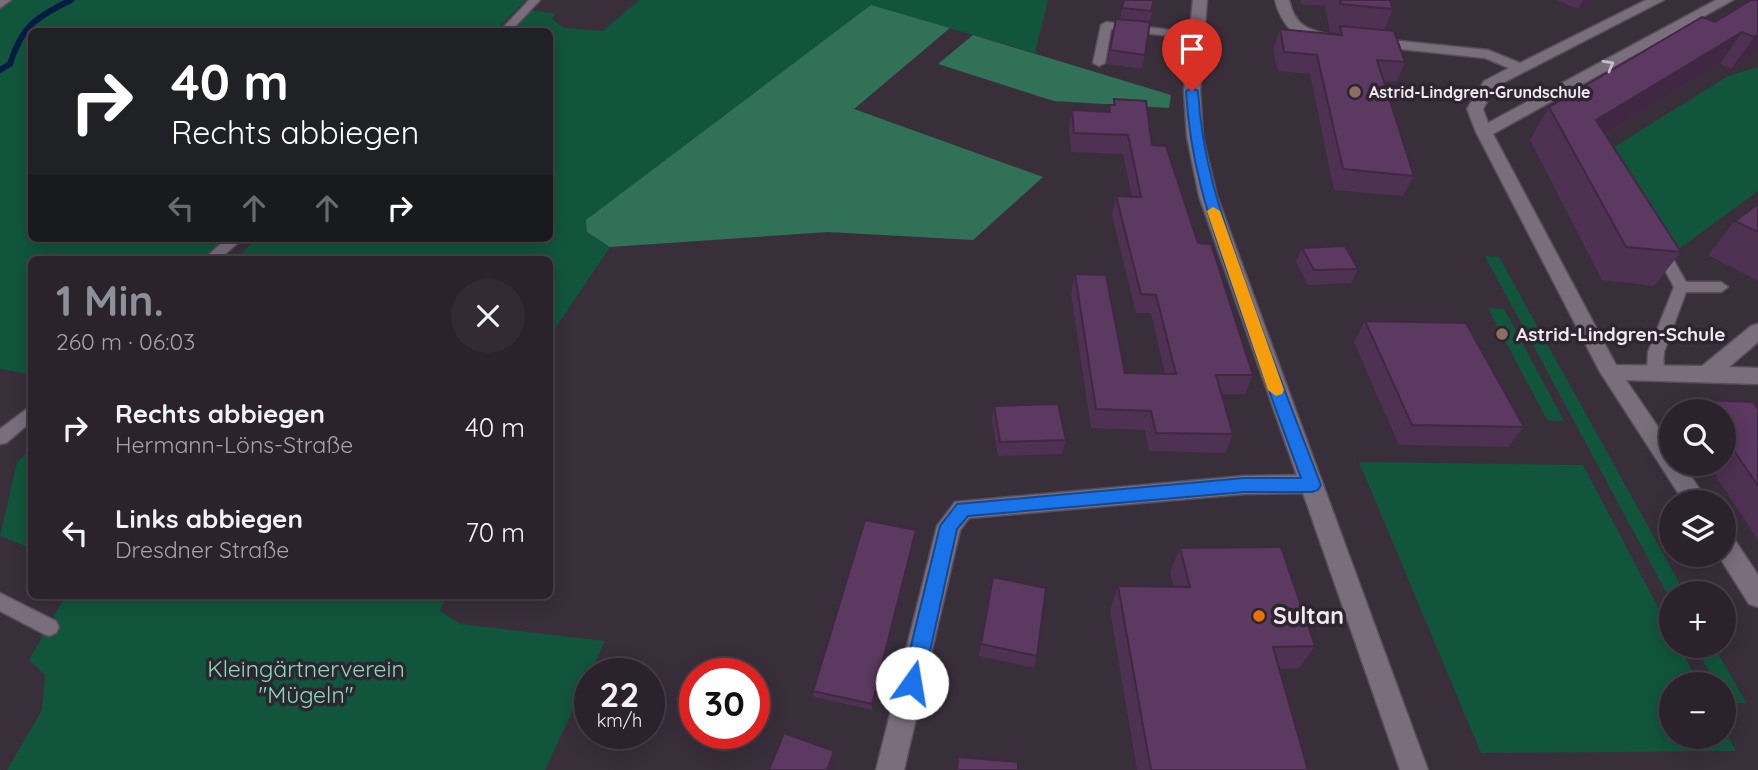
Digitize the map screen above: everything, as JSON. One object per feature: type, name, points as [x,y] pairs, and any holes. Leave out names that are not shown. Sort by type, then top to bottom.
[{"type":"street","points":[[1200,0],[1192,91],[1195,136],[1208,196],[1414,770]]},
{"type":"street","points":[[1282,0],[1286,19],[1296,30],[1319,38],[1488,54],[1522,69]]},
{"type":"street","points":[[1657,0],[1489,85],[1475,109],[1484,132],[1610,372],[1688,490]]},
{"type":"street","points":[[1484,132],[1726,0]]},
{"type":"street","points":[[1707,374],[1758,331]]},
{"type":"street","points":[[1610,372],[1758,376]]},
{"type":"street","points":[[890,770],[949,526],[963,509],[1244,485],[1312,485]]},
{"type":"street","points":[[1736,562],[1758,596]]},
{"type":"lane","points":[[0,5],[6,0]]},
{"type":"lane","points":[[508,28],[535,0]]},
{"type":"lane","points":[[1099,63],[1106,25],[1195,36]]},
{"type":"lane","points":[[215,256],[231,242]]},
{"type":"lane","points":[[1655,373],[1656,352],[1681,287],[1664,256]]},
{"type":"lane","points":[[1681,287],[1720,287]]},
{"type":"lane","points":[[0,438],[28,414]]},
{"type":"lane","points":[[0,601],[49,627]]},
{"type":"green space","points":[[6,0],[526,0],[498,28],[28,28],[28,242],[221,242],[205,256],[28,256],[28,374],[0,369],[0,5]]},
{"type":"green space","points":[[639,0],[1048,0],[1035,53],[871,5],[587,232],[610,247],[553,332],[553,256],[238,256],[254,242],[553,242],[553,28],[513,28],[530,10],[556,14],[552,19],[564,28],[603,31]]},
{"type":"green space","points":[[871,5],[950,28],[854,109],[1043,177],[973,240],[828,232],[610,247],[587,232],[586,220]]},
{"type":"green space","points":[[973,35],[1171,95],[1169,108],[1054,101],[938,64]]},
{"type":"green space","points":[[1758,67],[1758,191],[1672,254],[1603,154],[1728,76]]},
{"type":"green space","points":[[1485,256],[1499,257],[1659,546],[1659,567],[1671,567],[1678,581],[1660,581]]},
{"type":"green space","points":[[1488,308],[1504,309],[1564,421],[1547,420]]},
{"type":"green space","points":[[28,452],[28,547],[0,536],[17,462]]},
{"type":"green space","points":[[1359,462],[1583,465],[1659,609],[1659,658],[1685,658],[1693,672],[1659,672],[1659,749],[1736,751],[1481,753]]},
{"type":"green space","name":"Kleingärtnerverein \"Mügeln\"","points":[[64,599],[444,599],[440,611],[460,624],[605,641],[597,658],[574,658],[574,708],[545,770],[7,770],[42,710],[45,675],[29,660]]},
{"type":"green space","points":[[1702,658],[1721,658],[1729,672],[1709,672]]},
{"type":"green space","points":[[1736,685],[1746,703],[1736,703]]},
{"type":"building","points":[[1124,0],[1154,0],[1151,11],[1122,8]]},
{"type":"building","points":[[1340,0],[1390,0],[1393,9],[1341,4]]},
{"type":"building","points":[[1751,0],[1758,0],[1758,35],[1754,37],[1742,32],[1596,120],[1681,252],[1626,247],[1549,107],[1702,17],[1715,22]]},
{"type":"building","points":[[1116,19],[1150,22],[1145,55],[1110,50]]},
{"type":"building","points":[[1340,26],[1394,31],[1405,62],[1377,60],[1414,176],[1343,169],[1317,55],[1284,52],[1280,29],[1342,35]]},
{"type":"building","points":[[1114,99],[1146,101],[1152,145],[1166,146],[1198,243],[1211,244],[1253,375],[1216,375],[1233,434],[1156,433],[1151,411],[1096,409],[1075,274],[1106,275],[1125,373],[1176,374],[1156,295],[1141,294],[1116,196],[1141,197],[1128,135],[1074,133],[1072,110],[1110,112],[1109,105],[1115,105]]},
{"type":"building","points":[[1758,204],[1758,232],[1735,221]]},
{"type":"building","points":[[1345,246],[1358,269],[1314,270],[1302,248]]},
{"type":"building","points":[[1365,321],[1466,323],[1524,427],[1412,425]]},
{"type":"building","points":[[1736,401],[1753,402],[1758,409],[1758,486],[1736,454]]},
{"type":"building","points":[[1058,404],[1066,440],[1000,442],[994,406]]},
{"type":"building","points":[[865,520],[916,530],[872,704],[813,691]]},
{"type":"building","points":[[1281,547],[1315,646],[1273,647],[1308,770],[1151,770],[1118,586],[1190,587],[1180,548]]},
{"type":"building","points":[[993,577],[1046,588],[1037,656],[981,644]]},
{"type":"building","points":[[784,733],[834,751],[827,770],[769,770]]},
{"type":"building","points":[[958,757],[1018,762],[1018,770],[957,770]]},
{"type":"waterway","points":[[28,28],[48,12],[71,0]]},
{"type":"waterway","points":[[0,70],[10,64],[28,29]]},
{"type":"slow traffic","points":[[1213,211],[1276,390]]},
{"type":"place","name":"Astrid-Lindgren-Grundschule","points":[[1355,92]]},
{"type":"place","name":"Astrid-Lindgren-Schule","points":[[1502,334]]},
{"type":"place","name":"Sultan","points":[[1259,616]]},
{"type":"route","points":[[912,683],[949,526],[963,509],[1244,485],[1312,485],[1208,196],[1195,136],[1192,91]]}]
